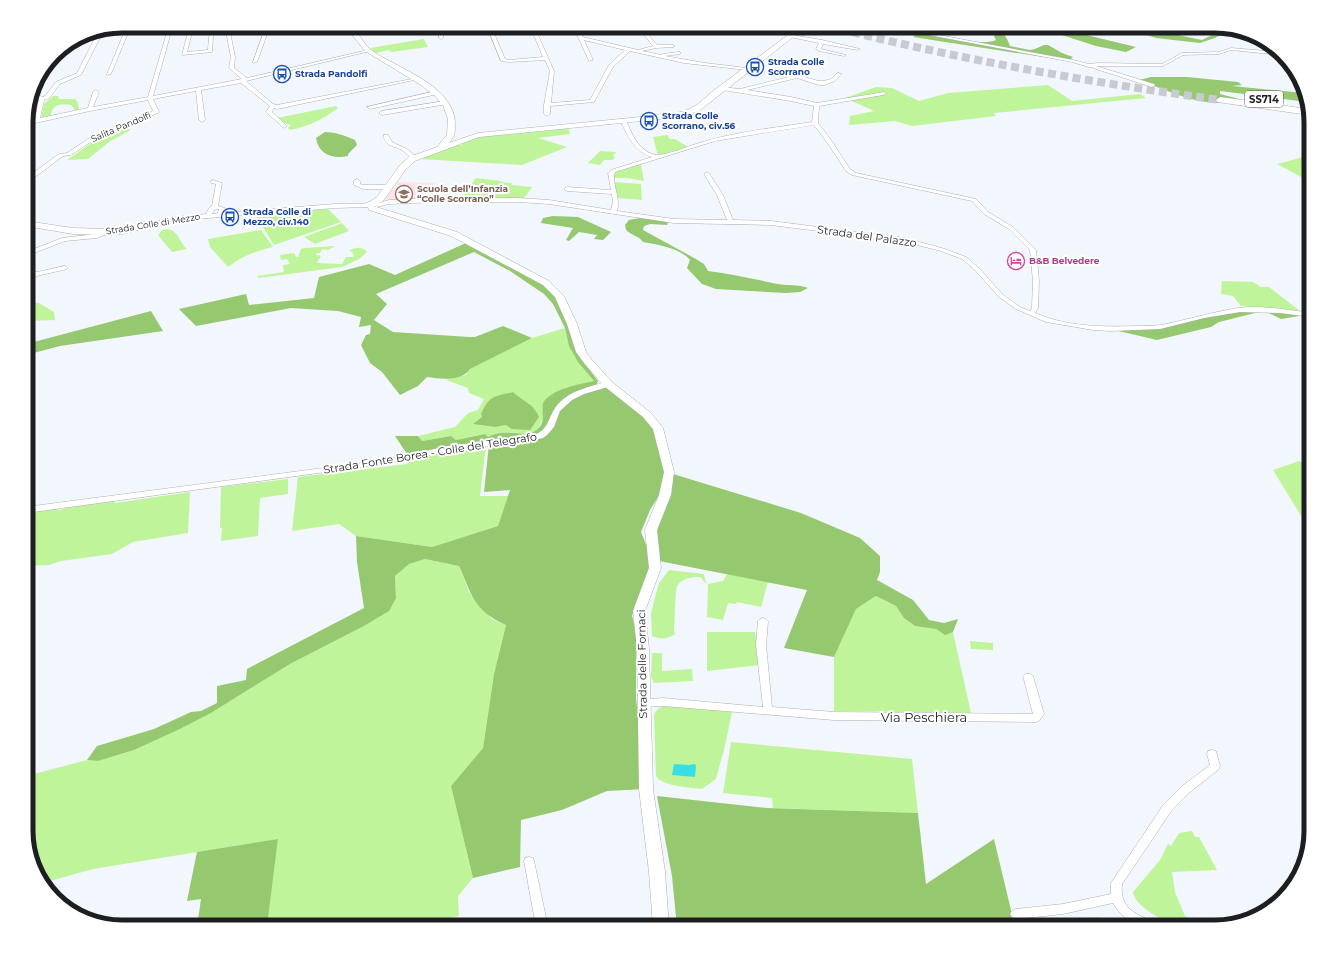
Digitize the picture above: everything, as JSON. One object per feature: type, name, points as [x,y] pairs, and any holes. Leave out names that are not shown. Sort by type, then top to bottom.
[{"type":"highway","name":"SS714","points":[[1302,104],[1220,96],[1303,111]]},
{"type":"street","points":[[108,74],[126,33]]},
{"type":"street","name":"Salita Pandolfi","points":[[33,177],[61,155],[69,154],[97,135],[158,114],[150,98],[169,33]]},
{"type":"street","points":[[191,33],[184,54],[210,52],[212,33]]},
{"type":"street","points":[[230,33],[229,37],[233,58],[231,68],[273,106],[280,106],[417,79]]},
{"type":"street","points":[[255,62],[265,33]]},
{"type":"street","points":[[355,33],[368,51],[417,79],[436,93],[445,103],[452,115],[450,136],[441,148]]},
{"type":"street","points":[[441,33],[441,38]]},
{"type":"street","points":[[492,33],[503,60],[509,61],[546,58]]},
{"type":"street","points":[[535,33],[552,71],[547,114]]},
{"type":"street","points":[[578,33],[591,60]]},
{"type":"street","points":[[644,33],[655,47]]},
{"type":"street","points":[[608,384],[595,371],[581,352],[566,310],[559,296],[546,283],[454,234],[374,206],[403,167],[414,158],[482,134],[662,117],[686,113],[696,109],[712,94],[723,88],[796,33]]},
{"type":"street","points":[[921,33],[1066,60],[1118,73],[1152,85]]},
{"type":"street","points":[[37,121],[42,99],[50,94],[58,83],[79,74],[99,36]]},
{"type":"street","points":[[792,36],[858,49]]},
{"type":"street","points":[[581,38],[636,50],[654,56],[718,67],[747,69]]},
{"type":"street","points":[[822,41],[818,49],[819,50],[844,55]]},
{"type":"street","points":[[636,50],[673,46]]},
{"type":"street","points":[[1089,66],[1098,64],[1163,65],[1182,54],[1218,52],[1231,48],[1271,53]]},
{"type":"street","points":[[547,105],[592,101],[611,66],[629,49]]},
{"type":"street","points":[[33,122],[90,109],[244,81],[368,51]]},
{"type":"street","points":[[654,56],[678,53]]},
{"type":"street","points":[[742,90],[797,76],[819,83],[825,83],[833,80],[840,74]]},
{"type":"street","points":[[723,88],[742,90],[817,105],[883,93]]},
{"type":"street","points":[[198,90],[202,120]]},
{"type":"street","points":[[90,109],[96,92]]},
{"type":"street","points":[[370,107],[436,93]]},
{"type":"street","points":[[37,96],[42,99]]},
{"type":"street","points":[[382,113],[445,103]]},
{"type":"street","points":[[817,105],[815,123],[848,170],[854,174],[974,200],[986,213],[1011,228],[1033,250],[1036,281],[1035,308],[1031,314]]},
{"type":"street","points":[[273,106],[270,112],[284,126]]},
{"type":"street","points":[[623,120],[640,150],[648,155],[658,157]]},
{"type":"street","points":[[614,211],[617,205],[613,192],[611,172],[716,139],[815,123]]},
{"type":"street","points":[[386,136],[390,144],[405,149],[414,158]]},
{"type":"street","points":[[707,174],[720,195],[732,222]]},
{"type":"street","points":[[357,181],[357,185],[363,187],[389,187]]},
{"type":"street","name":"Strada Colle di Mezzo","points":[[208,216],[211,209],[215,207],[219,184],[213,182]]},
{"type":"street","points":[[567,189],[613,192]]},
{"type":"street","name":"Strada del Palazzo","points":[[374,206],[389,202],[437,200],[518,200],[549,202],[674,221],[771,223],[905,240],[943,250],[964,258],[977,269],[1001,296],[1018,308],[1056,323],[1110,329],[1160,327],[1204,316],[1240,310],[1280,311],[1304,314]]},
{"type":"street","name":"Strada Colle di Mezzo","points":[[33,224],[73,231],[107,232],[122,231],[174,220],[208,216],[335,206],[374,206]]},
{"type":"street","name":"Strada Colle di Mezzo","points":[[215,207],[222,208],[220,216]]},
{"type":"street","points":[[33,251],[64,239],[96,236],[107,232]]},
{"type":"street","points":[[33,274],[65,268]]},
{"type":"street","name":"Strada Fonte Borea - Colle del Telegrafo","points":[[33,509],[377,463],[430,451],[515,441],[539,436],[547,432],[551,427],[554,413],[565,400],[579,393],[608,384]]},
{"type":"street","name":"Strada delle Fornaci","points":[[608,384],[640,408],[654,421],[661,436],[669,472],[665,494],[651,530],[655,568],[639,611],[643,647],[646,789],[657,872],[660,920]]},
{"type":"street","points":[[763,621],[761,644],[768,711]]},
{"type":"street","name":"Via Peschiera","points":[[643,703],[663,702],[834,716],[1036,718],[1039,714],[1028,676]]},
{"type":"street","points":[[1140,920],[1123,910],[1116,898],[1115,891],[1117,884],[1168,807],[1184,790],[1215,766],[1212,754]]},
{"type":"street","points":[[529,861],[541,920]]},
{"type":"street","points":[[1016,914],[1063,909],[1116,898]]},
{"type":"shaded area","name":"Scuola dell’Infanzia “Colle Scorrano”","points":[[397,182],[435,183],[433,189],[422,190],[419,199],[389,201],[385,198],[393,188],[397,188],[399,185],[396,185]]},
{"type":"green space","points":[[918,33],[925,33],[970,41],[989,42],[996,40],[994,36],[996,33],[1003,33],[1010,46],[1030,50],[1048,45],[1073,57],[1069,61],[913,37]]},
{"type":"green space","points":[[1018,33],[1034,33],[1032,35]]},
{"type":"green space","points":[[1056,33],[1078,33],[1136,47],[1126,52],[1096,46]]},
{"type":"green space","points":[[1140,33],[1168,33],[1202,40],[1216,33],[1223,33],[1200,43],[1156,38]]},
{"type":"green space","points":[[424,39],[428,47],[391,52],[389,50],[376,53],[370,48]]},
{"type":"green space","points":[[1151,77],[1187,77],[1238,82],[1242,85],[1232,86],[1299,92],[1301,101],[1220,91],[1220,94],[1239,99],[1215,103],[1175,94],[1139,80]]},
{"type":"green space","points":[[1048,85],[1072,101],[1140,94],[1146,98],[994,113],[996,116],[912,126],[895,121],[849,125],[850,116],[874,111],[845,98],[876,87],[892,88],[919,101],[948,93]]},
{"type":"green space","points":[[53,96],[58,96],[59,99],[75,99],[78,103],[79,111],[76,111],[71,105],[64,104],[55,107],[52,110],[51,117],[41,119],[44,104]]},
{"type":"green space","points":[[336,106],[338,108],[321,119],[303,127],[290,130],[288,128],[291,125],[283,123],[277,118]]},
{"type":"green space","points":[[132,125],[129,131],[109,142],[88,159],[67,160],[101,136]]},
{"type":"green space","points":[[568,126],[570,134],[538,138],[567,147],[522,165],[419,159],[483,136]]},
{"type":"green space","points":[[325,132],[337,133],[355,140],[357,145],[348,154],[348,156],[337,157],[327,154],[320,148],[316,138]]},
{"type":"green space","points":[[667,135],[670,139],[675,139],[688,147],[658,156],[653,137]]},
{"type":"green space","points":[[600,151],[616,152],[613,156],[615,157],[613,160],[604,160],[600,165],[588,163]]},
{"type":"green space","points":[[1304,157],[1304,178],[1277,164]]},
{"type":"green space","points":[[641,164],[644,181],[627,178],[613,178],[616,171]]},
{"type":"green space","points":[[476,178],[512,183],[511,185],[532,187],[523,200],[460,199]]},
{"type":"green space","points":[[614,182],[641,184],[642,200],[618,198]]},
{"type":"green space","points":[[328,209],[341,222],[274,245],[256,216],[296,214],[300,211]]},
{"type":"green space","points":[[553,216],[578,217],[611,232],[603,240],[594,239],[597,235],[579,232],[569,241],[566,240],[573,228],[541,223],[543,218]]},
{"type":"green space","points":[[640,218],[665,221],[668,223],[667,225],[650,224],[644,226],[643,230],[704,264],[708,271],[808,288],[800,292],[786,293],[716,289],[702,284],[687,268],[690,260],[686,256],[669,248],[643,242],[626,230],[625,225],[629,220]]},
{"type":"green space","points":[[342,223],[349,231],[315,244],[304,237]]},
{"type":"green space","points":[[166,229],[176,233],[187,249],[172,252],[158,235],[162,230]]},
{"type":"green space","points":[[261,230],[273,247],[249,254],[228,267],[210,247],[208,239]]},
{"type":"green space","points":[[466,243],[538,280],[555,296],[583,361],[598,381],[596,386],[608,384],[651,422],[666,472],[660,494],[650,510],[641,532],[649,552],[651,565],[632,616],[636,631],[636,698],[646,789],[607,791],[562,810],[521,820],[520,867],[473,878],[451,786],[483,748],[494,674],[506,625],[495,620],[480,608],[471,594],[459,566],[425,559],[409,564],[395,576],[396,598],[389,611],[362,627],[290,664],[211,713],[180,729],[134,750],[98,761],[87,760],[97,746],[154,729],[191,712],[201,711],[217,703],[217,686],[246,680],[247,669],[364,608],[357,562],[356,536],[432,547],[498,526],[510,490],[484,492],[489,444],[445,447],[407,454],[395,436],[418,436],[422,441],[451,436],[456,440],[485,434],[488,437],[495,434],[508,432],[529,434],[537,429],[543,421],[542,407],[545,400],[562,389],[594,381],[578,362],[569,346],[565,328],[553,304],[544,294],[510,271],[474,252],[376,294],[387,304],[374,320],[393,332],[475,337],[503,326],[532,338],[470,369],[461,376],[450,379],[427,377],[418,386],[400,395],[382,372],[370,363],[361,345],[366,335],[370,334],[371,325],[359,327],[361,317],[338,311],[291,308],[196,326],[179,309],[246,294],[249,305],[314,298],[319,277],[369,264],[395,275]]},
{"type":"green space","points":[[335,246],[328,250],[322,249],[320,253],[317,253],[316,255],[321,256],[317,263],[342,264],[346,257],[353,257],[353,252],[349,251],[351,250],[361,248],[367,252],[359,259],[342,267],[258,278],[258,276],[284,272],[283,265],[290,264],[287,259],[281,260],[280,255],[294,253],[296,257],[298,257],[301,249],[304,248]]},
{"type":"green space","points":[[1222,281],[1253,282],[1261,287],[1269,287],[1300,311],[1241,306],[1233,296],[1221,294]]},
{"type":"green space","points":[[33,303],[39,303],[54,312],[55,320],[33,321]]},
{"type":"green space","points":[[1255,310],[1304,315],[1281,319],[1269,313],[1255,313],[1219,322],[1211,327],[1157,340],[1110,329],[1160,327],[1204,316]]},
{"type":"green space","points":[[151,311],[163,331],[60,346],[33,353],[33,342]]},
{"type":"green space","points":[[565,328],[576,357],[595,382],[571,387],[555,396],[542,407],[544,417],[538,429],[529,434],[506,432],[494,434],[488,437],[484,434],[456,440],[451,436],[422,441],[418,436],[455,427],[468,413],[478,410],[484,399],[469,393],[468,388],[446,380],[466,375],[470,369],[532,338]],"holes":[[[513,392],[530,404],[506,425],[495,427],[474,424]]]},
{"type":"green space","points":[[513,392],[531,406],[539,417],[530,430],[512,429],[506,425],[495,427],[473,424],[482,417],[481,414],[490,400],[496,396]]},
{"type":"green space","points":[[486,446],[480,496],[508,496],[498,526],[432,547],[356,536],[339,524],[292,531],[298,477],[407,464],[412,456]]},
{"type":"green space","points":[[1299,461],[1304,464],[1304,521],[1273,470]]},
{"type":"green space","points":[[673,474],[801,513],[860,538],[880,556],[880,572],[877,580],[913,600],[929,620],[944,623],[958,619],[953,632],[945,635],[936,629],[915,626],[904,618],[896,606],[876,596],[856,609],[834,657],[784,648],[807,590],[659,561],[656,525]]},
{"type":"green space","points":[[288,479],[288,494],[260,498],[258,536],[221,541],[221,487]]},
{"type":"green space","points":[[190,492],[188,533],[133,542],[112,554],[61,561],[49,565],[33,566],[33,511],[57,508],[58,510],[64,509],[65,507],[115,500],[115,503]]},
{"type":"green space","points":[[425,559],[459,566],[469,592],[492,619],[506,625],[494,674],[483,748],[451,786],[473,878],[458,896],[459,916],[443,920],[268,920],[278,839],[93,869],[48,881],[42,871],[36,854],[33,837],[33,774],[87,760],[98,761],[134,750],[211,713],[290,664],[362,627],[396,598],[395,576],[409,564]]},
{"type":"green space","points":[[669,570],[704,574],[706,584],[700,577],[687,578],[679,583],[676,594],[675,634],[667,638],[658,638],[652,636],[651,614],[659,583]]},
{"type":"green space","points":[[727,574],[768,582],[761,607],[737,602],[736,604],[728,603],[723,620],[707,617],[708,584],[723,581]]},
{"type":"green space","points":[[876,596],[896,606],[904,618],[915,626],[936,629],[945,634],[953,632],[971,713],[834,711],[834,657],[856,609]]},
{"type":"green space","points":[[707,632],[755,632],[760,665],[707,671]]},
{"type":"green space","points":[[970,641],[993,643],[993,650],[971,649]]},
{"type":"green space","points":[[652,653],[662,653],[662,671],[692,669],[693,681],[654,683],[651,677]]},
{"type":"green space","points":[[670,705],[732,712],[716,779],[702,789],[670,784],[664,782],[656,776],[654,715],[660,708]]},
{"type":"green space","points":[[731,742],[912,759],[918,813],[773,808],[772,798],[723,793]]},
{"type":"green space","points":[[657,796],[767,808],[918,813],[926,884],[994,839],[1013,920],[676,920],[672,876]]},
{"type":"green space","points":[[1192,831],[1195,837],[1199,837],[1217,870],[1172,872],[1175,892],[1185,916],[1194,920],[1165,920],[1154,915],[1140,904],[1135,898],[1133,892],[1160,860],[1168,844],[1171,846],[1179,833]]},
{"type":"green space","points":[[278,839],[268,920],[198,920],[201,899],[187,901],[197,852]]},
{"type":"green space","points":[[1097,917],[1116,920],[1066,920]]},
{"type":"water","points":[[674,764],[695,764],[695,777],[672,775]]},
{"type":"tunnel","points":[[856,33],[1023,69],[1220,100]]},
{"type":"place","name":"Strada Colle Scorrano","points":[[755,67]]},
{"type":"place","name":"Strada Pandolfi","points":[[282,74]]},
{"type":"place","name":"Strada Colle Scorrano, civ.56","points":[[649,121]]},
{"type":"place","name":"Scuola dell’Infanzia “Colle Scorrano”","points":[[404,194]]},
{"type":"place","name":"Strada Colle di Mezzo, civ.140","points":[[230,217]]},
{"type":"place","name":"B&B Belvedere","points":[[1016,261]]}]
